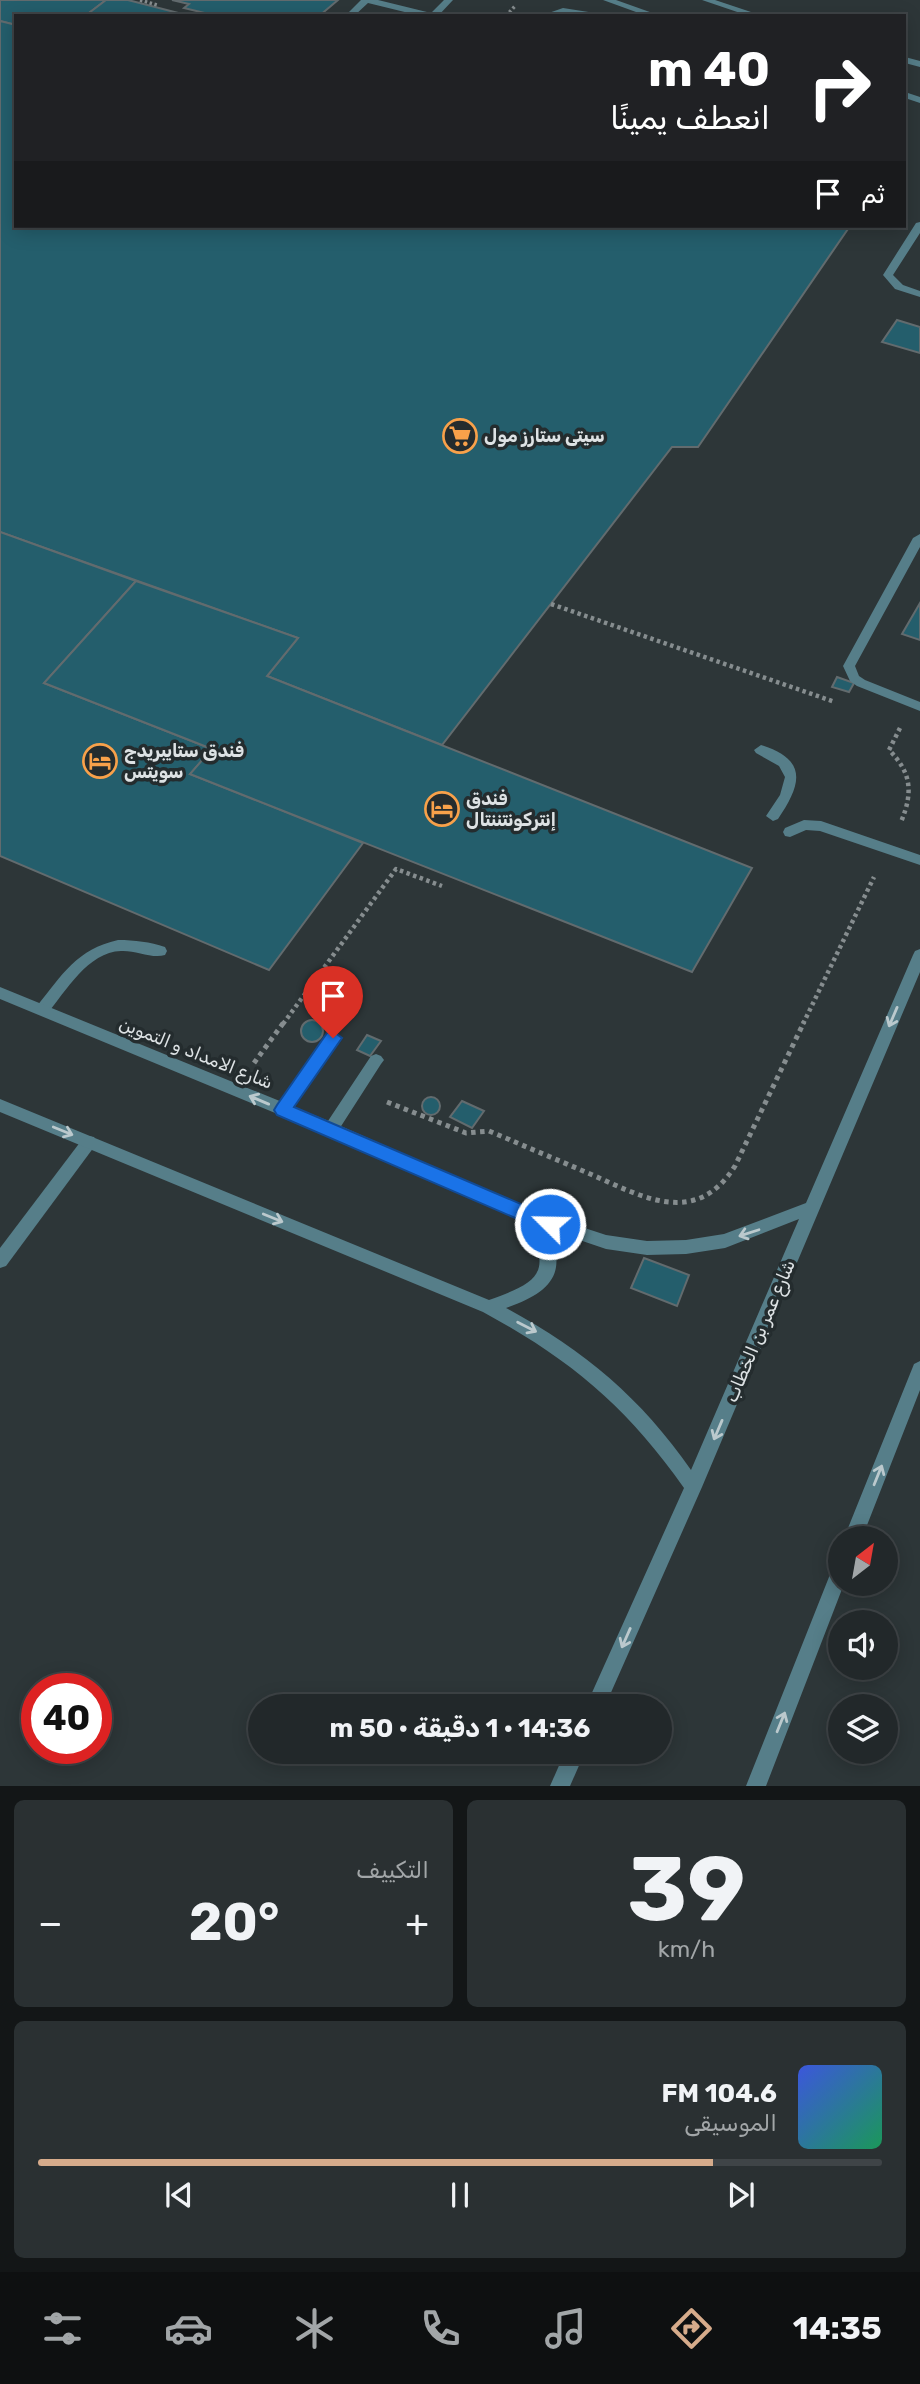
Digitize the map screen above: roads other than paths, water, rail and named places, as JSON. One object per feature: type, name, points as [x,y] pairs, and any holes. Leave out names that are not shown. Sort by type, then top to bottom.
[{"type":"street","points":[[351,14],[366,0],[425,14]]},
{"type":"street","points":[[435,14],[449,0]]},
{"type":"street","points":[[607,0],[651,14]]},
{"type":"street","points":[[708,0],[752,14]]},
{"type":"street","points":[[552,14],[563,11],[582,14]]},
{"type":"street","points":[[920,225],[888,275],[899,287],[920,294]]},
{"type":"street","points":[[919,538],[849,666],[850,672],[861,683],[920,707]]},
{"type":"street","points":[[761,750],[775,755],[792,774],[793,786],[773,816]]},
{"type":"street","points":[[790,832],[813,825],[920,860]]},
{"type":"street","points":[[42,1010],[95,951],[122,943],[160,951]]},
{"type":"street","name":"شارع عمر بن الخطاب","points":[[600,1694],[694,1487],[920,955]]},
{"type":"street","name":"شارع الامداد و التموين","points":[[0,993],[331,1129],[532,1217],[606,1242],[647,1248],[686,1247],[725,1241],[813,1207]]},
{"type":"street","points":[[283,1110],[333,1038]]},
{"type":"street","points":[[331,1129],[376,1059]]},
{"type":"street","points":[[0,1105],[489,1307],[537,1332],[583,1362],[624,1398],[661,1439],[694,1487]]},
{"type":"street","points":[[0,1261],[89,1142]]},
{"type":"street","points":[[489,1307],[532,1291],[547,1273],[550,1252],[532,1217]]},
{"type":"street","points":[[858,1526],[920,1369]]},
{"type":"street","points":[[756,1786],[831,1596]]},
{"type":"street","points":[[560,1786],[570,1764]]},
{"type":"place","name":"سيتى ستارز مول","points":[[460,436]]},
{"type":"place","name":"فندق ستايبريدج سويتس","points":[[100,761]]},
{"type":"place","name":"فندق إنتركونتننتال","points":[[442,809]]}]
